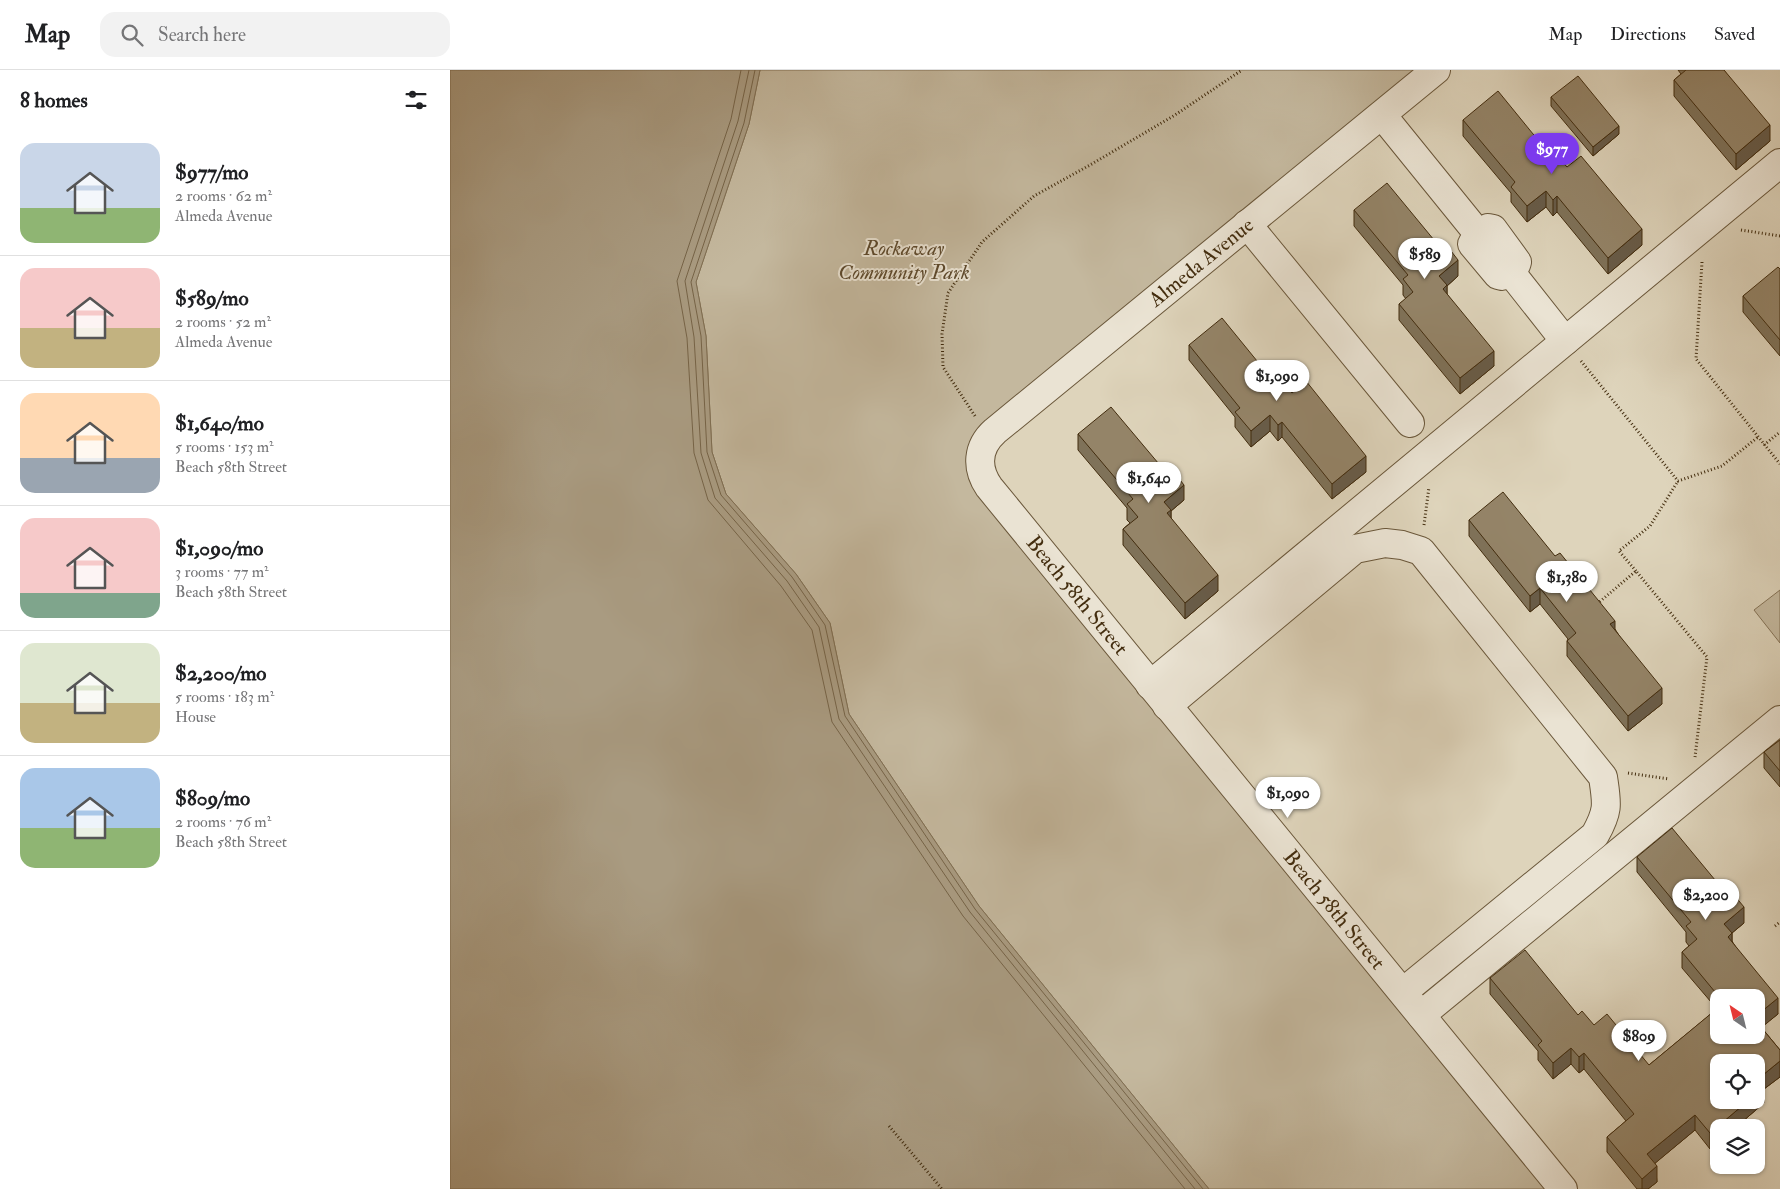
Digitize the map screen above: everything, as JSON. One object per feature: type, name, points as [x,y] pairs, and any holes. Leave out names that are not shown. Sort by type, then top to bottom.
[{"type":"street","name":"Almeda Avenue","points":[[988,437],[1436,70]]},
{"type":"street","points":[[1382,115],[1480,236],[1488,228],[1493,229],[1516,260],[1516,265],[1509,270],[1565,341]]},
{"type":"street","points":[[1150,685],[1780,163]]},
{"type":"street","points":[[1247,224],[1410,423]]},
{"type":"street","name":"Beach 58th Street","points":[[988,437],[983,445],[980,464],[989,487],[1563,1189]]},
{"type":"street","points":[[1167,706],[1355,549],[1385,543],[1402,545],[1421,551],[1603,777],[1607,802],[1605,818],[1596,835],[1402,992]]},
{"type":"street","points":[[1421,1015],[1780,720]]},
{"type":"path","points":[[988,437],[943,367],[942,342],[948,292],[982,242],[1034,196],[1175,115],[1242,70]]},
{"type":"path","points":[[1780,236],[1706,224],[1699,291],[1696,359],[1780,464]]},
{"type":"path","points":[[1565,341],[1678,481]]},
{"type":"path","points":[[1764,444],[1780,432]]},
{"type":"path","points":[[1697,788],[1694,769],[1707,658],[1620,551],[1650,526],[1678,481],[1722,466],[1758,437]]},
{"type":"path","points":[[1421,551],[1430,470],[1423,458]]},
{"type":"path","points":[[1598,604],[1636,571]]},
{"type":"path","points":[[1603,777],[1623,772],[1677,780],[1697,788]]},
{"type":"path","points":[[1775,926],[1780,922]]},
{"type":"path","points":[[889,1126],[942,1189]]},
{"type":"green space","name":"Rockaway Community Park","points":[[760,70],[1436,70],[980,454],[1563,1189],[1209,1189],[979,906],[849,714],[830,623],[796,574],[726,494],[712,452],[706,336],[696,282],[749,124]]},
{"type":"green space","points":[[1780,590],[1780,643],[1754,610]]},
{"type":"water","points":[[450,70],[760,70],[749,124],[696,282],[706,336],[712,452],[726,494],[796,574],[830,623],[849,714],[979,906],[1209,1189],[450,1189]]},
{"type":"building","points":[[1686,70],[1724,70],[1770,125],[1736,154],[1674,80]]},
{"type":"building","points":[[1578,76],[1619,126],[1593,147],[1551,97]]},
{"type":"building","points":[[1498,91],[1551,156],[1555,153],[1567,167],[1581,156],[1642,229],[1608,258],[1557,196],[1553,200],[1546,191],[1527,206],[1511,187],[1515,182],[1463,120]]},
{"type":"building","points":[[1387,183],[1439,246],[1444,242],[1458,260],[1439,276],[1447,285],[1443,289],[1494,351],[1460,378],[1399,304],[1413,292],[1403,279],[1408,275],[1354,210]]},
{"type":"building","points":[[1778,267],[1780,269],[1780,340],[1743,296]]},
{"type":"building","points":[[1222,318],[1275,383],[1280,379],[1292,393],[1306,381],[1366,456],[1332,484],[1282,422],[1278,425],[1270,415],[1251,431],[1235,412],[1240,408],[1189,345]]},
{"type":"building","points":[[1111,407],[1164,470],[1169,466],[1184,485],[1164,502],[1171,510],[1167,513],[1218,575],[1185,603],[1123,529],[1138,517],[1127,504],[1133,499],[1078,434]]},
{"type":"building","points":[[1503,492],[1555,556],[1560,553],[1615,621],[1610,624],[1662,688],[1628,716],[1567,641],[1576,633],[1540,588],[1530,596],[1469,520]]},
{"type":"building","points":[[1780,740],[1780,771],[1764,752]]},
{"type":"building","points":[[1672,828],[1725,892],[1729,889],[1744,907],[1724,924],[1732,933],[1728,937],[1778,998],[1765,1009],[1765,989],[1713,989],[1682,952],[1697,939],[1686,926],[1691,922],[1637,857]]},
{"type":"building","points":[[1525,950],[1578,1015],[1582,1011],[1594,1025],[1607,1014],[1649,1065],[1710,1014],[1710,1044],[1765,1044],[1765,1032],[1780,1050],[1780,1061],[1765,1073],[1765,1054],[1710,1054],[1710,1109],[1738,1109],[1727,1119],[1710,1119],[1710,1133],[1695,1115],[1647,1154],[1657,1166],[1642,1179],[1607,1137],[1634,1114],[1584,1053],[1579,1057],[1571,1048],[1553,1063],[1538,1045],[1542,1041],[1490,978]]}]
